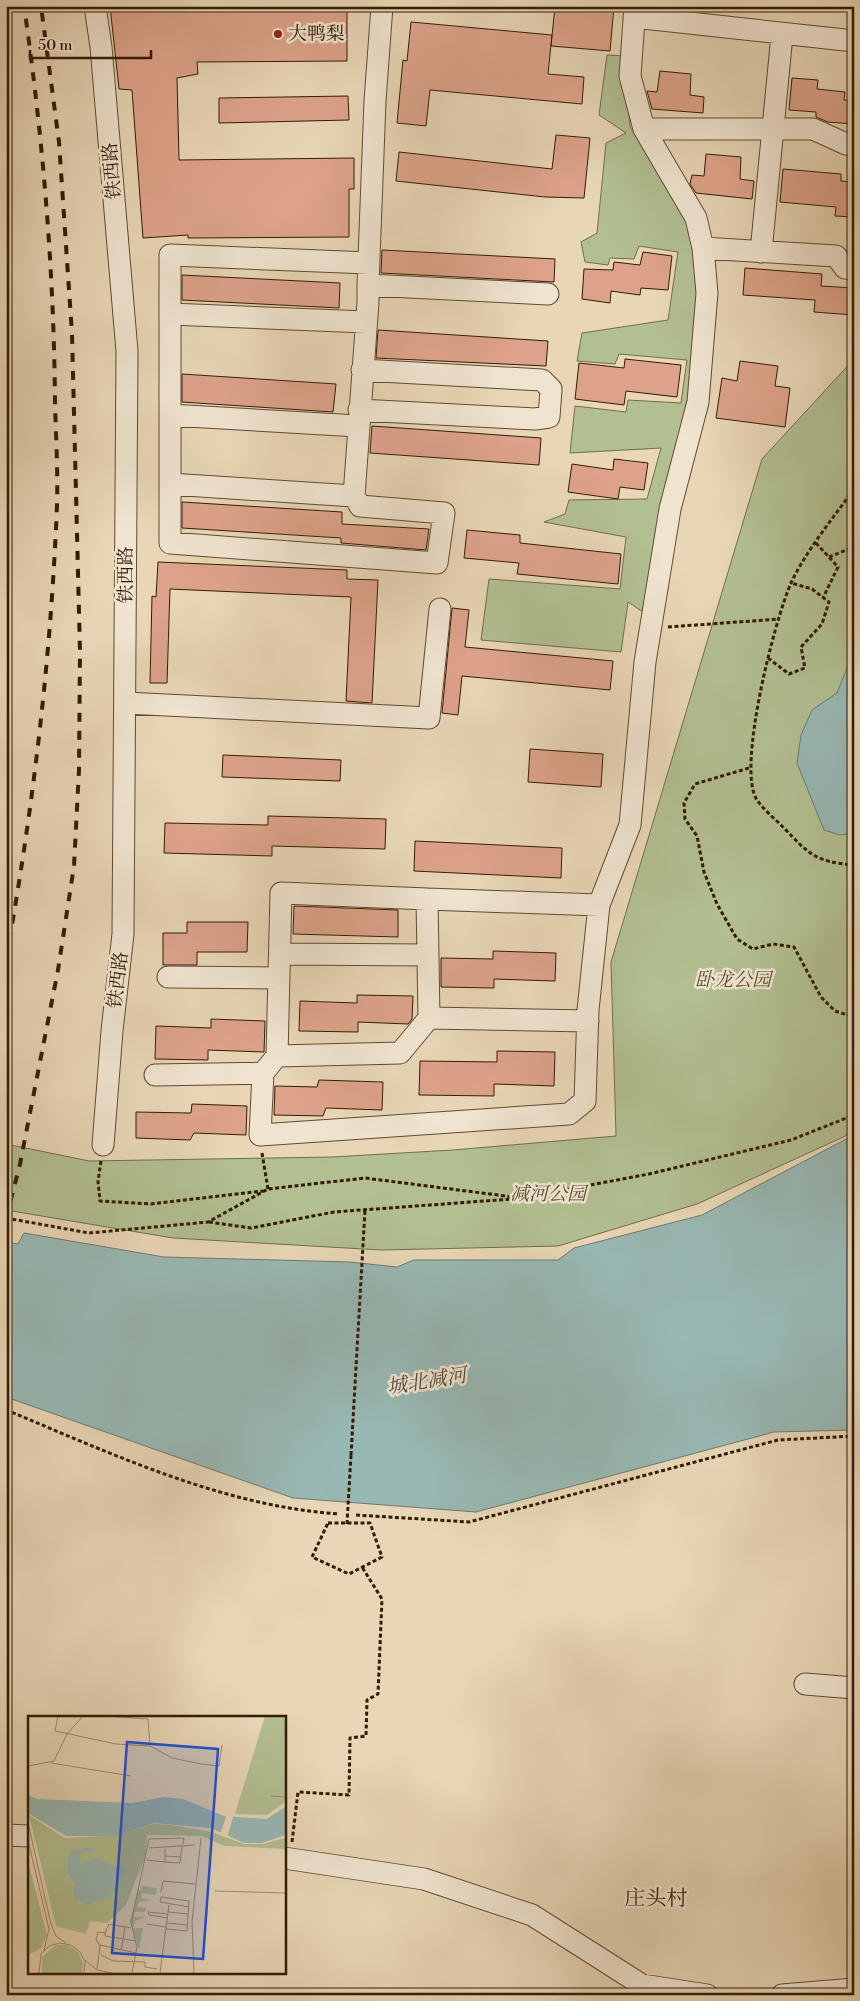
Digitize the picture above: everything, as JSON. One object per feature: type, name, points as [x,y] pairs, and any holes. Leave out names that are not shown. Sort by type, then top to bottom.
[{"type":"street","name":"铁西路","points":[[95,6],[102,47],[127,351],[123,934],[102,1145]]},
{"type":"street","points":[[369,263],[170,254],[170,543],[437,563],[444,514],[360,506],[354,496],[366,322],[369,263],[375,101],[382,6]]},
{"type":"street","points":[[599,905],[281,893],[276,1056],[263,1073],[260,1135],[569,1114],[585,1101],[588,1021],[599,905],[630,825],[646,662],[670,509],[698,402],[707,294],[703,248],[696,218],[644,129],[630,76],[635,12],[782,35],[854,41]]},
{"type":"street","points":[[761,252],[782,35]]},
{"type":"street","points":[[644,129],[813,129],[846,144],[854,145]]},
{"type":"street","points":[[703,248],[836,256],[845,268],[854,268]]},
{"type":"street","points":[[368,285],[548,294]]},
{"type":"street","points":[[170,314],[366,322]]},
{"type":"street","points":[[170,415],[535,419],[549,417],[550,389],[542,380],[362,370]]},
{"type":"street","points":[[170,484],[354,496]]},
{"type":"street","points":[[126,703],[429,718],[440,609]]},
{"type":"street","points":[[276,1056],[400,1053],[429,1018],[427,899]]},
{"type":"street","points":[[280,954],[428,955]]},
{"type":"street","points":[[168,977],[279,978]]},
{"type":"street","points":[[429,1018],[588,1021]]},
{"type":"street","points":[[155,1075],[263,1073]]},
{"type":"street","points":[[805,1684],[854,1688]]},
{"type":"street","points":[[6,1835],[28,1836]]},
{"type":"street","points":[[287,1858],[424,1879],[532,1915],[642,1990],[707,1995]]},
{"type":"street","points":[[782,1995],[854,1989]]},
{"type":"path","points":[[854,488],[791,583],[768,658],[756,718],[750,768],[756,800],[811,856],[840,864],[854,865]]},
{"type":"path","points":[[816,543],[838,567],[823,598]]},
{"type":"path","points":[[829,557],[854,547]]},
{"type":"path","points":[[768,658],[789,674],[805,668],[801,647],[822,624],[829,602],[812,589],[791,583]]},
{"type":"path","points":[[652,624],[668,627],[780,619]]},
{"type":"path","points":[[750,768],[695,784],[684,804],[685,819],[697,836],[704,872],[717,904],[737,939],[753,949],[773,944],[794,947],[821,996],[835,1011],[854,1017]]},
{"type":"path","points":[[6,1218],[89,1233],[208,1222],[251,1228],[334,1212],[521,1198],[648,1174],[791,1140],[854,1115]]},
{"type":"path","points":[[260,1135],[267,1190]]},
{"type":"path","points":[[98,1181],[100,1201],[151,1204],[365,1178],[521,1198]]},
{"type":"path","points":[[208,1222],[267,1190]]},
{"type":"path","points":[[347,1524],[365,1210]]},
{"type":"path","points":[[6,1410],[186,1483],[304,1512],[339,1514]]},
{"type":"path","points":[[356,1515],[469,1522],[778,1440],[854,1436]]},
{"type":"path","points":[[328,1522],[347,1524],[370,1523],[382,1556],[349,1574],[312,1557],[328,1522]]},
{"type":"path","points":[[287,1858],[298,1792],[349,1795],[350,1738],[366,1736],[367,1700],[378,1694],[382,1599],[362,1567]]},
{"type":"green space","points":[[607,55],[625,56],[630,127],[688,218],[712,313],[671,533],[658,622],[628,602],[621,652],[481,640],[489,579],[620,589],[626,537],[544,522],[565,514],[569,500],[647,499],[661,448],[570,453],[575,406],[626,412],[628,400],[681,403],[687,360],[619,354],[615,364],[577,361],[582,333],[668,320],[678,252],[639,246],[634,259],[610,258],[608,265],[585,262],[581,242],[597,233],[606,143],[626,133],[599,115]]},
{"type":"green space","name":"卧龙公园","points":[[854,359],[854,1132],[697,1204],[558,1246],[381,1250],[173,1238],[6,1210],[6,1144],[89,1161],[332,1157],[453,1150],[616,1136],[611,962],[762,459]]},
{"type":"water","points":[[854,651],[854,833],[840,835],[824,830],[797,763],[801,735],[812,710],[837,693]]},
{"type":"water","name":"城北减河","points":[[854,1135],[854,1430],[774,1432],[476,1512],[293,1498],[6,1397],[6,1242],[18,1244],[24,1233],[164,1257],[350,1262],[397,1267],[414,1260],[558,1260],[574,1248],[702,1215]]},
{"type":"building","points":[[110,6],[347,6],[347,61],[197,62],[198,74],[177,78],[179,160],[354,158],[354,189],[349,189],[349,237],[188,238],[188,235],[143,238],[132,90],[119,89]]},
{"type":"building","points":[[555,6],[614,6],[610,51],[551,46]]},
{"type":"building","points":[[411,22],[552,35],[548,74],[584,77],[582,104],[430,90],[426,126],[397,123],[403,60],[407,61]]},
{"type":"building","points":[[660,71],[691,74],[690,95],[704,97],[703,113],[652,109],[647,91],[657,92]]},
{"type":"building","points":[[792,78],[818,80],[817,89],[845,92],[844,100],[854,100],[854,124],[828,122],[816,117],[816,112],[789,110]]},
{"type":"building","points":[[348,96],[349,120],[219,123],[219,98]]},
{"type":"building","points":[[556,135],[590,138],[584,198],[545,197],[396,181],[399,152],[552,169]]},
{"type":"building","points":[[706,154],[741,157],[740,179],[754,181],[752,199],[696,193],[690,184],[692,175],[704,176]]},
{"type":"building","points":[[783,169],[841,174],[841,181],[854,182],[854,217],[835,216],[836,207],[780,202]]},
{"type":"building","points":[[382,250],[555,259],[554,282],[381,273]]},
{"type":"building","points":[[643,252],[672,256],[668,290],[641,288],[640,295],[611,291],[610,303],[582,299],[584,269],[613,270],[614,262],[640,265]]},
{"type":"building","points":[[745,268],[822,274],[821,286],[854,288],[854,315],[814,312],[815,300],[743,295]]},
{"type":"building","points":[[182,275],[340,283],[339,308],[182,300]]},
{"type":"building","points":[[378,330],[548,341],[546,366],[376,358]]},
{"type":"building","points":[[625,359],[681,365],[677,397],[626,391],[624,405],[575,399],[579,363],[624,368]]},
{"type":"building","points":[[740,361],[778,366],[775,386],[790,388],[785,427],[716,418],[722,378],[737,381]]},
{"type":"building","points":[[182,374],[336,384],[333,412],[182,402]]},
{"type":"building","points":[[372,426],[541,438],[539,465],[370,453]]},
{"type":"building","points":[[614,459],[648,463],[644,490],[620,487],[618,499],[568,492],[572,464],[613,470]]},
{"type":"building","points":[[182,502],[342,512],[342,524],[429,529],[426,550],[341,543],[341,538],[182,528]]},
{"type":"building","points":[[467,530],[520,535],[520,543],[621,554],[618,584],[517,574],[519,563],[464,558]]},
{"type":"building","points":[[158,562],[347,570],[347,579],[378,580],[372,703],[346,701],[351,597],[170,589],[167,683],[150,683],[152,596],[156,597]]},
{"type":"building","points":[[452,608],[469,610],[465,647],[613,661],[610,690],[462,676],[458,715],[442,713]]},
{"type":"building","points":[[530,749],[603,754],[601,787],[528,782]]},
{"type":"building","points":[[223,755],[341,760],[340,781],[222,777]]},
{"type":"building","points":[[268,816],[386,819],[385,849],[272,846],[272,856],[164,853],[165,823],[268,825]]},
{"type":"building","points":[[415,841],[562,848],[561,878],[414,871]]},
{"type":"building","points":[[294,906],[398,910],[398,937],[293,934]]},
{"type":"building","points":[[187,922],[248,922],[247,952],[197,952],[197,965],[163,965],[163,933],[187,933]]},
{"type":"building","points":[[493,951],[556,953],[555,981],[494,979],[494,988],[441,987],[441,958],[493,959]]},
{"type":"building","points":[[357,995],[413,996],[412,1019],[408,1024],[358,1022],[358,1032],[299,1031],[300,1001],[357,1003]]},
{"type":"building","points":[[211,1019],[265,1021],[264,1052],[208,1050],[208,1060],[155,1059],[156,1026],[211,1028]]},
{"type":"building","points":[[497,1051],[555,1052],[554,1086],[494,1084],[494,1096],[419,1095],[420,1061],[497,1062]]},
{"type":"building","points":[[319,1080],[383,1082],[382,1110],[326,1108],[323,1116],[274,1115],[275,1086],[317,1087]]},
{"type":"building","points":[[192,1104],[247,1106],[246,1135],[194,1133],[190,1140],[136,1138],[136,1112],[191,1113]]},
{"type":"railway","points":[[6,959],[25,846],[39,733],[50,619],[57,493],[50,254],[37,105],[24,6]]},
{"type":"railway","points":[[6,1219],[20,1164],[58,970],[74,866],[79,770],[80,652],[72,334],[59,142],[41,6]]},
{"type":"place","name":"大鸭梨","points":[[278,34]]},
{"type":"district","name":"庄头村","points":[[656,1899]]},
{"type":"park label","name":"减河公园","points":[[548,1194]]}]
